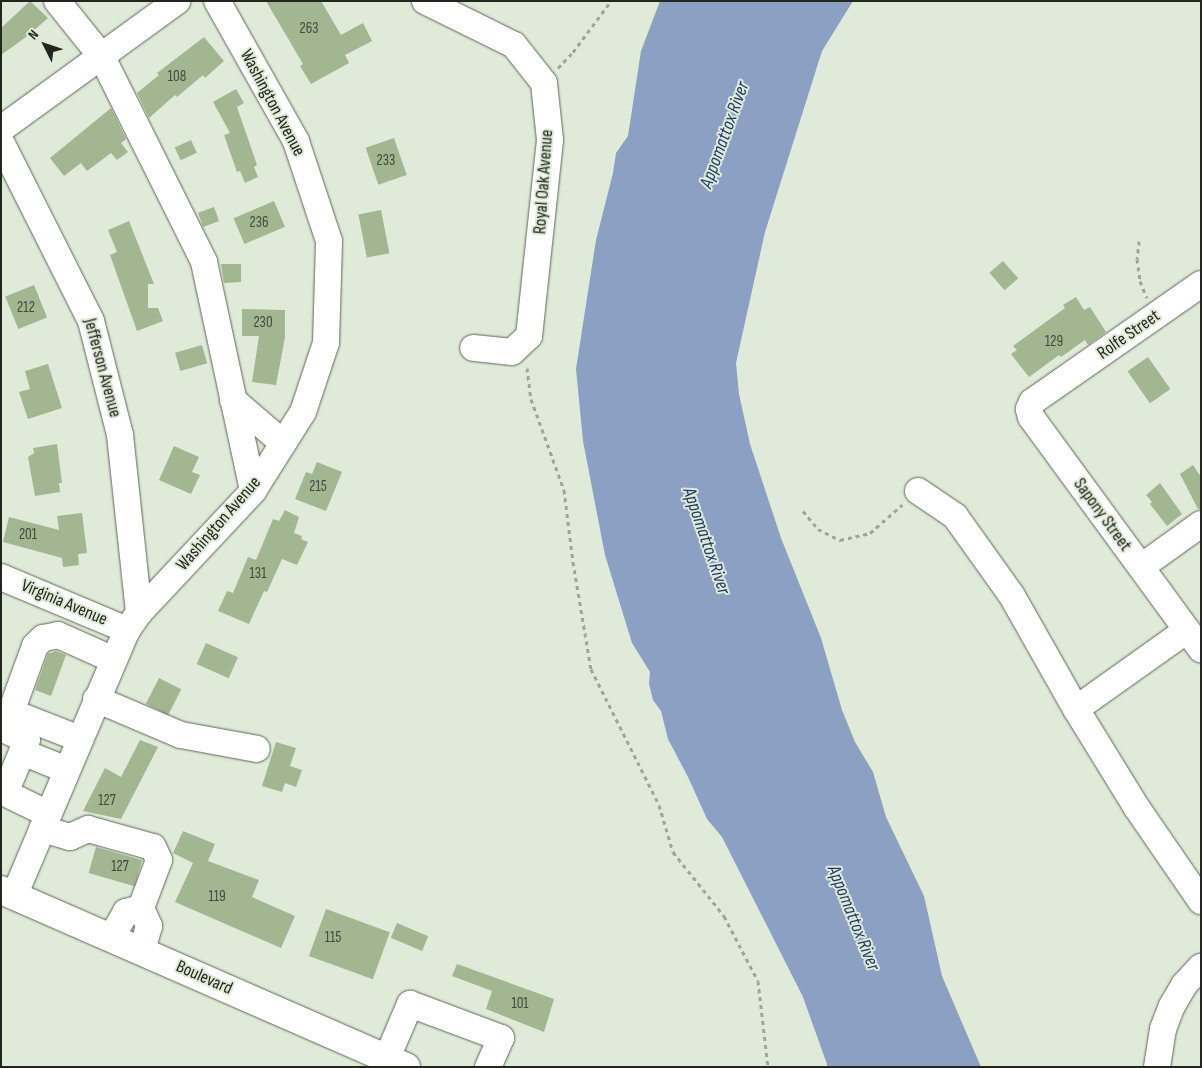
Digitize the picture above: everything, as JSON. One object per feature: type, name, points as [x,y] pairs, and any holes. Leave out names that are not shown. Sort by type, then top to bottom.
[{"type":"main road","name":"Boulevard","points":[[8,893],[396,1063]]},
{"type":"street","points":[[57,1],[102,57],[204,262],[253,491]]},
{"type":"street","points":[[1,129],[102,57],[176,1]]},
{"type":"street","name":"Washington Avenue","points":[[8,893],[45,821],[96,699],[133,622],[253,491],[303,412],[326,343],[329,241],[296,141],[217,1]]},
{"type":"street","points":[[425,1],[514,45],[544,83]]},
{"type":"street","name":"Royal Oak Avenue","points":[[529,336],[550,140],[544,83]]},
{"type":"street","name":"Jefferson Avenue","points":[[1,142],[91,321],[120,435],[133,622]]},
{"type":"street","name":"Rolfe Street","points":[[1056,385],[1201,284]]},
{"type":"street","points":[[473,348],[512,352],[529,336]]},
{"type":"street","name":"Sapony Street","points":[[1056,385],[1032,402],[1029,409],[1031,416],[1194,640]]},
{"type":"street","points":[[234,400],[283,443]]},
{"type":"street","points":[[918,491],[955,516],[1012,596],[1076,709],[1137,808],[1201,901]]},
{"type":"street","points":[[1141,567],[1201,524]]},
{"type":"street","name":"Virginia Avenue","points":[[1,577],[133,622]]},
{"type":"street","points":[[5,723],[35,646],[43,638],[58,635],[114,660]]},
{"type":"street","points":[[1076,709],[1194,640]]},
{"type":"street","points":[[96,699],[181,736],[257,749]]},
{"type":"street","points":[[5,723],[80,739]]},
{"type":"street","points":[[5,723],[27,740],[3,792],[70,837],[88,828],[154,847],[159,860],[141,908],[149,926],[142,951]]},
{"type":"street","points":[[22,752],[66,770]]},
{"type":"street","points":[[111,938],[126,912],[141,908]]},
{"type":"street","points":[[1157,1067],[1163,1029],[1172,1006],[1184,985],[1201,967]]},
{"type":"street","points":[[396,1063],[410,1004],[501,1038],[488,1067]]},
{"type":"path","points":[[544,83],[573,52],[611,1]]},
{"type":"path","points":[[1138,241],[1137,258],[1140,280],[1154,317]]},
{"type":"path","points":[[529,336],[527,370],[531,399],[564,490],[573,562],[591,668],[659,805],[673,852],[724,916],[758,982],[768,1067]]},
{"type":"path","points":[[803,511],[818,530],[840,540],[870,533],[918,491]]},
{"type":"water","name":"Appomattox River","points":[[660,1],[853,1],[822,51],[765,232],[736,363],[739,394],[750,444],[781,538],[821,638],[842,710],[855,742],[873,772],[886,817],[924,896],[942,976],[981,1067],[828,1067],[803,997],[722,837],[707,819],[668,739],[661,711],[653,700],[649,684],[650,672],[632,643],[605,555],[583,441],[576,369],[596,240],[613,173],[616,153],[628,136],[641,51]]},
{"type":"building","points":[[30,1],[48,18],[1,55],[1,28]]},
{"type":"building","points":[[266,1],[321,1],[341,35],[363,23],[372,41],[345,55],[349,63],[311,84],[300,66],[303,64]]},
{"type":"building","points":[[204,37],[224,61],[205,78],[203,75],[177,97],[175,95],[149,118],[137,93],[159,75],[157,73]]},
{"type":"building","points":[[236,89],[244,103],[237,107],[257,165],[254,167],[258,177],[245,183],[240,171],[237,172],[224,135],[230,133],[213,102]]},
{"type":"building","points":[[111,108],[126,139],[121,143],[128,152],[117,160],[111,153],[87,171],[81,163],[64,176],[50,158]]},
{"type":"building","points":[[394,138],[407,175],[378,185],[366,148]]},
{"type":"building","points":[[191,140],[197,153],[181,160],[175,148]]},
{"type":"building","points":[[274,201],[285,227],[244,244],[233,218]]},
{"type":"building","points":[[214,207],[219,221],[203,227],[198,213]]},
{"type":"building","points":[[381,210],[389,253],[367,258],[358,214]]},
{"type":"building","points":[[129,221],[154,284],[148,284],[148,308],[158,308],[163,321],[137,331],[110,255],[117,252],[108,230]]},
{"type":"building","points":[[1003,261],[1018,278],[1005,290],[989,273]]},
{"type":"building","points":[[221,264],[241,264],[241,282],[224,283]]},
{"type":"building","points":[[34,285],[47,317],[18,329],[5,297]]},
{"type":"building","points":[[1076,297],[1084,310],[1090,307],[1106,332],[1088,345],[1085,340],[1061,357],[1059,355],[1029,377],[1011,354],[1017,350],[1013,346],[1065,308],[1063,305]]},
{"type":"building","points":[[242,309],[285,310],[285,337],[276,385],[252,382],[259,336],[242,336]]},
{"type":"building","points":[[202,345],[207,363],[180,371],[175,353]]},
{"type":"building","points":[[1148,357],[1170,389],[1150,403],[1128,371]]},
{"type":"building","points":[[48,364],[62,408],[28,419],[19,392],[30,389],[25,371]]},
{"type":"building","points":[[57,444],[62,483],[59,483],[60,492],[35,496],[28,457],[34,453],[33,448]]},
{"type":"building","points":[[174,446],[199,457],[192,472],[200,475],[191,494],[159,480]]},
{"type":"building","points":[[317,462],[342,472],[326,511],[295,499],[306,472],[312,474]]},
{"type":"building","points":[[1193,465],[1201,477],[1201,509],[1198,509],[1180,474]]},
{"type":"building","points":[[1160,483],[1182,514],[1167,526],[1150,504],[1152,502],[1146,495]]},
{"type":"building","points":[[285,510],[299,517],[294,533],[302,536],[301,539],[308,542],[297,565],[282,559],[267,592],[264,591],[249,624],[218,611],[227,591],[233,593],[248,557],[256,560],[273,519],[279,521]]},
{"type":"building","points":[[82,513],[87,553],[78,554],[79,565],[63,567],[62,558],[3,542],[9,517],[59,530],[57,516]]},
{"type":"building","points":[[206,643],[238,657],[229,678],[197,664]]},
{"type":"building","points":[[56,651],[66,655],[51,696],[35,690],[48,654]]},
{"type":"building","points":[[159,678],[181,689],[168,715],[146,704]]},
{"type":"building","points":[[140,740],[158,747],[121,819],[83,811],[105,768],[121,777]]},
{"type":"building","points":[[276,742],[296,748],[290,766],[302,770],[296,787],[285,783],[282,792],[262,786]]},
{"type":"building","points":[[183,831],[215,844],[208,861],[259,880],[252,897],[295,916],[281,948],[175,902],[193,863],[173,853]]},
{"type":"building","points":[[96,847],[142,860],[135,886],[89,873]]},
{"type":"building","points":[[326,909],[390,932],[373,979],[309,956]]},
{"type":"building","points":[[397,923],[428,936],[422,951],[391,938]]},
{"type":"building","points":[[457,964],[554,999],[544,1032],[486,1009],[492,991],[452,976]]}]
